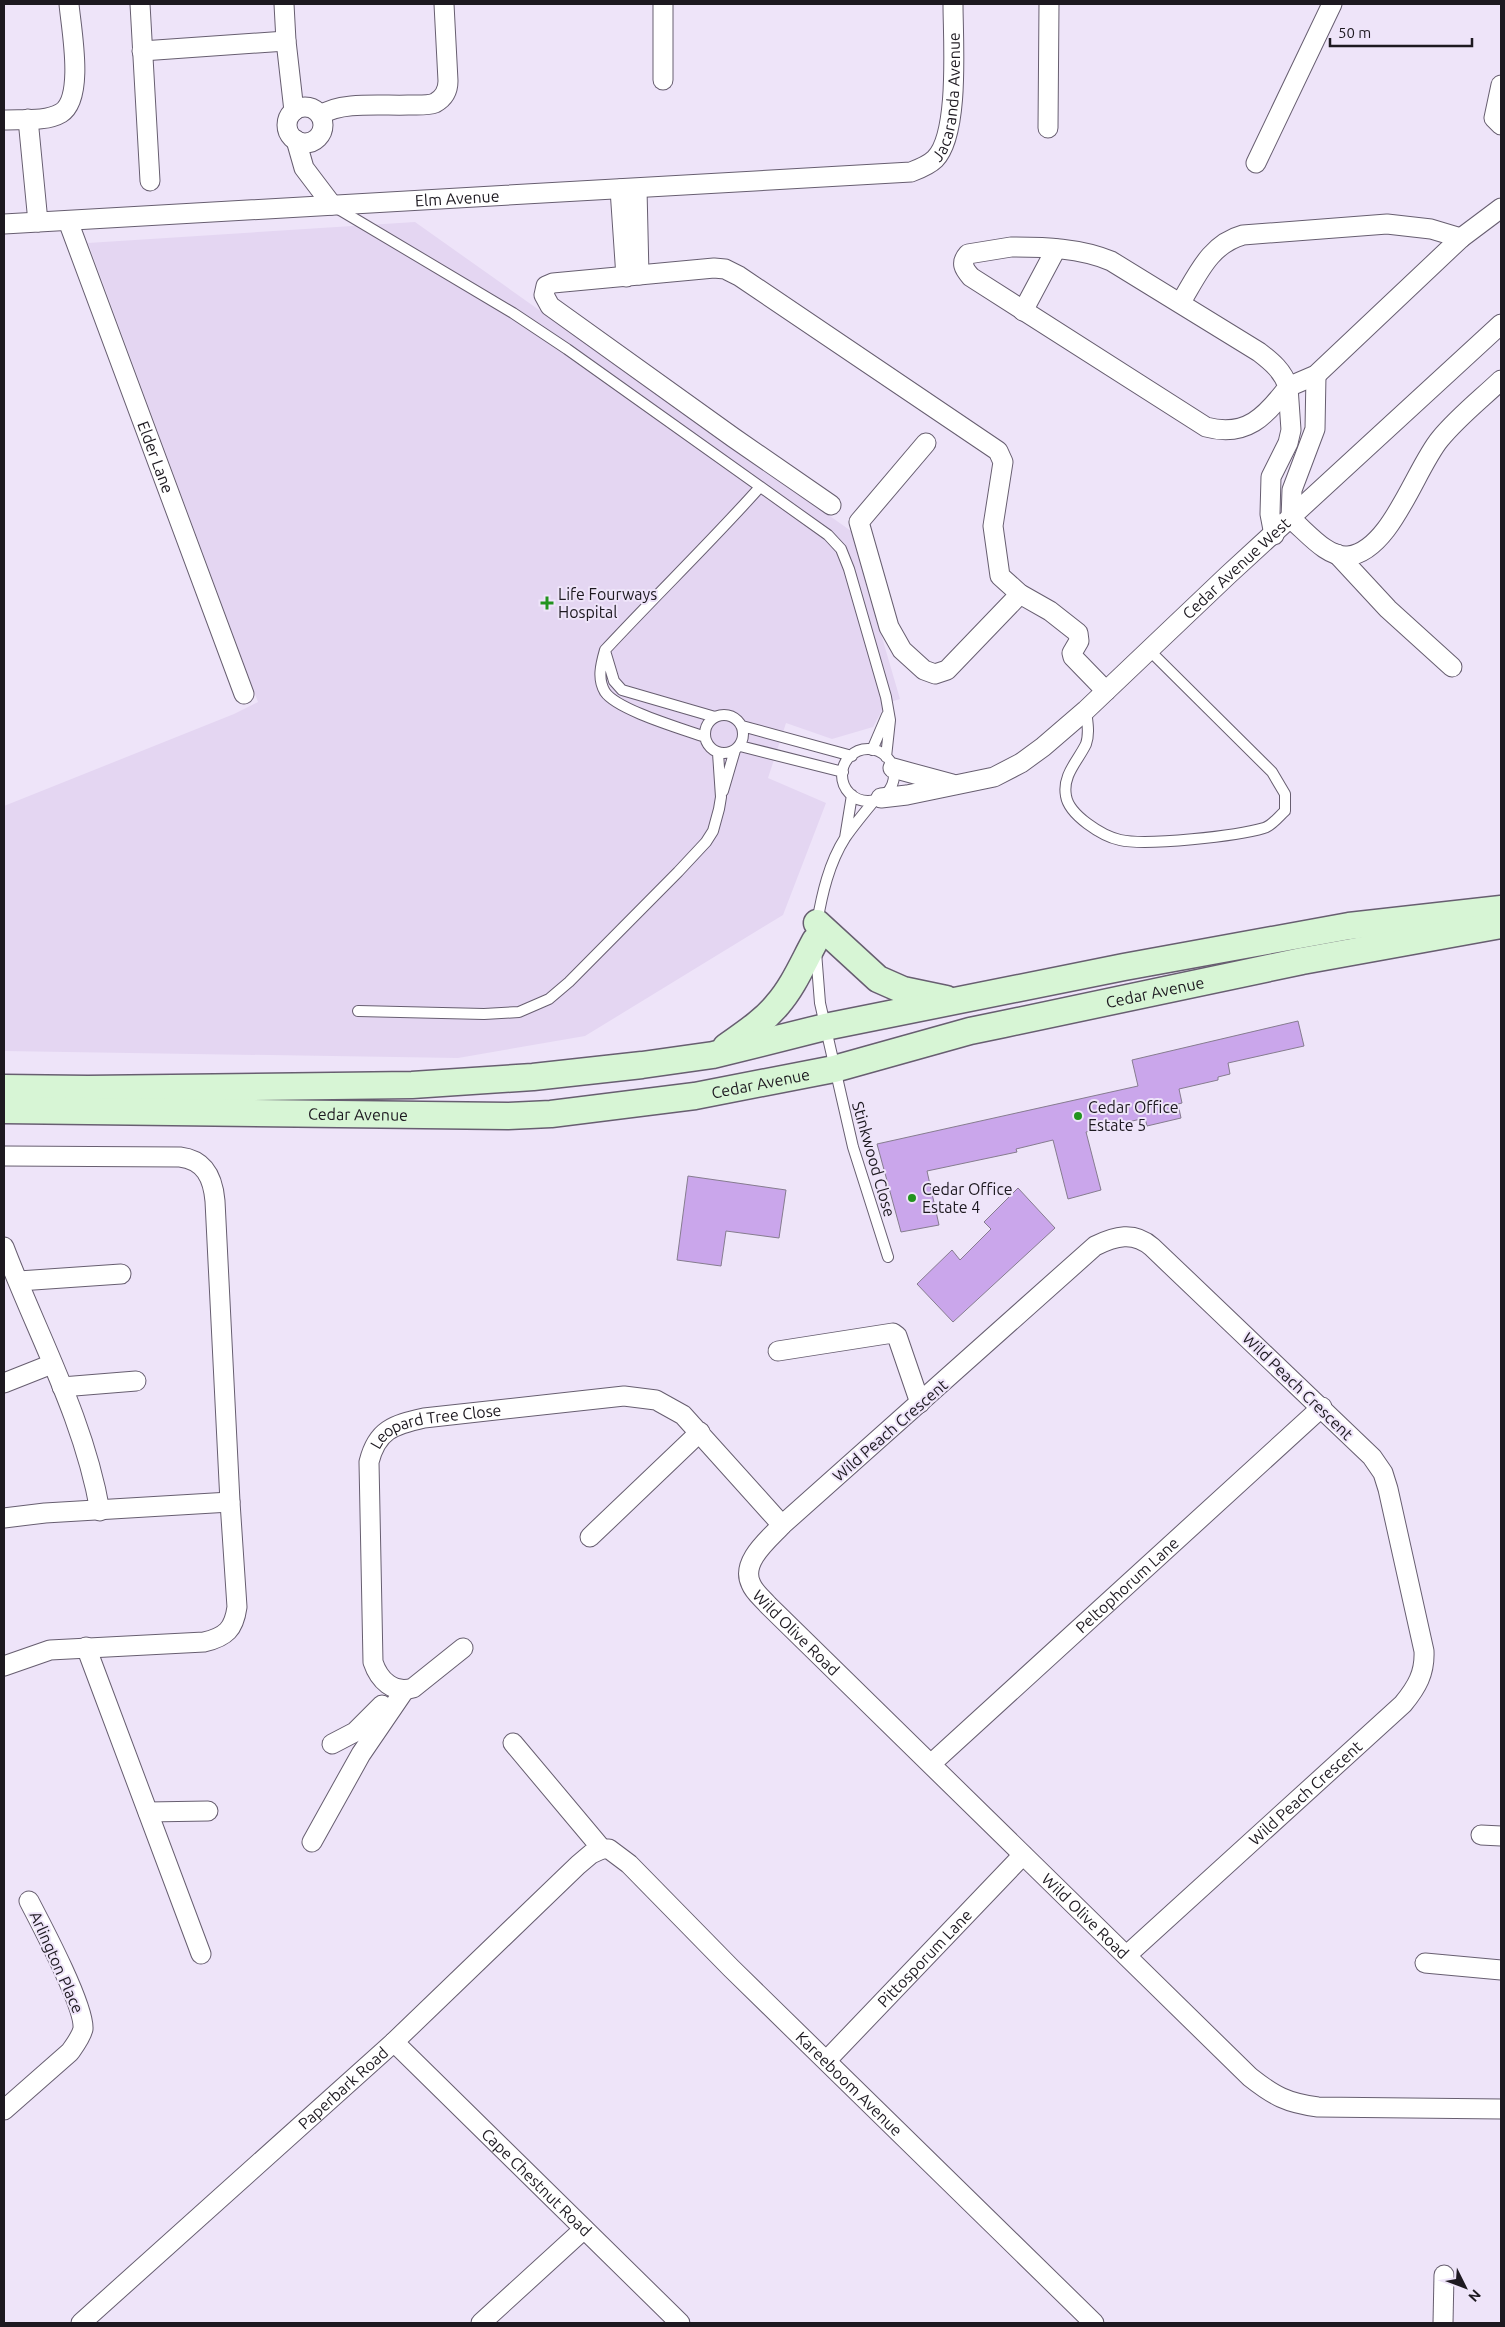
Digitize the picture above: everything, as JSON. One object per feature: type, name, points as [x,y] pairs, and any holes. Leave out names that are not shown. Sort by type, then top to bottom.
[{"type":"main road","name":"Cedar Avenue","points":[[4,1088],[88,1089],[412,1085],[533,1077],[713,1055],[825,1027],[1124,967],[1349,926],[1501,909]]},
{"type":"main road","name":"Cedar Avenue","points":[[4,1110],[482,1116],[542,1115],[695,1096],[834,1069],[978,1029],[1302,961],[1501,925]]},
{"type":"main road","points":[[713,1055],[751,1030],[778,1004],[789,989],[816,932],[878,979],[903,990],[955,1001]]},
{"type":"street","points":[[4,120],[49,117],[61,113],[72,100],[74,75],[69,4]]},
{"type":"street","points":[[140,4],[150,181]]},
{"type":"street","points":[[284,4],[294,110],[287,122],[288,129],[296,140],[304,168],[332,205]]},
{"type":"street","points":[[321,115],[329,109],[420,105],[434,103],[439,100],[448,89],[444,4]]},
{"type":"street","points":[[662,80],[663,4]]},
{"type":"street","name":"Jacaranda Avenue","points":[[911,172],[935,159],[945,141],[949,127],[952,93],[953,4]]},
{"type":"street","points":[[1048,128],[1049,4]]},
{"type":"street","points":[[1256,163],[1332,4]]},
{"type":"street","points":[[142,51],[286,41]]},
{"type":"street","points":[[1501,85],[1494,118],[1501,126]]},
{"type":"street","points":[[294,110],[308,107],[321,115],[323,128],[316,140],[302,143],[296,140]]},
{"type":"street","points":[[28,119],[38,222]]},
{"type":"street","name":"Elm Avenue","points":[[4,224],[911,172]]},
{"type":"street","points":[[628,189],[632,276]]},
{"type":"street","points":[[1274,535],[1270,514],[1271,477],[1288,443],[1292,430],[1288,387],[1285,377],[1277,367],[1259,352],[1181,302],[1105,258],[1087,253],[1056,249],[1011,247],[975,251],[964,258],[964,268],[971,277],[1206,427],[1226,431],[1252,424],[1270,410],[1288,387],[1316,374],[1461,238],[1501,208]]},
{"type":"street","name":"Elder Lane","points":[[68,221],[244,694]]},
{"type":"street","points":[[1181,302],[1213,252],[1225,242],[1243,235],[1387,224],[1431,229],[1461,238]]},
{"type":"street","points":[[1023,310],[1056,249]]},
{"type":"street","points":[[831,504],[734,438],[550,306],[544,295],[546,286],[553,283],[725,268],[998,451],[1003,462],[993,526],[1000,576],[1020,594],[1050,611],[1078,633],[1079,641],[1072,653],[1073,657],[1106,691]]},
{"type":"street","name":"Cedar Avenue West","points":[[877,799],[980,781],[1005,772],[1043,747],[1086,710],[1501,324]]},
{"type":"street","points":[[1316,374],[1315,429],[1311,444],[1292,490],[1291,519],[1328,550],[1346,556],[1368,548],[1379,537],[1394,517],[1427,457],[1440,439],[1501,380]]},
{"type":"street","points":[[926,443],[859,522],[889,627],[902,650],[924,670],[935,674],[946,670],[1020,594]]},
{"type":"street","points":[[1337,554],[1388,609],[1452,667]]},
{"type":"street","name":"Cedar Avenue West","points":[[890,762],[955,785]]},
{"type":"street","points":[[4,1156],[180,1157],[198,1163],[209,1176],[214,1186],[215,1201],[237,1607],[236,1619],[231,1630],[217,1639],[204,1642],[86,1646],[50,1650],[4,1666]]},
{"type":"street","name":"Wild Peach Crescent","points":[[749,1567],[755,1555],[782,1525],[1095,1246],[1108,1239],[1128,1236],[1144,1240],[1372,1456],[1383,1473],[1388,1489],[1424,1650],[1423,1673],[1414,1690],[1403,1704],[1127,1955]]},
{"type":"street","points":[[4,1249],[62,1387],[91,1469],[100,1511]]},
{"type":"street","points":[[19,1281],[121,1274]]},
{"type":"street","points":[[778,1351],[883,1332],[893,1332],[897,1336],[920,1403]]},
{"type":"street","points":[[4,1383],[52,1364]]},
{"type":"street","points":[[62,1387],[136,1381]]},
{"type":"street","name":"Leopard Tree Close","points":[[400,1690],[382,1680],[373,1662],[368,1479],[370,1455],[379,1437],[404,1422],[424,1418],[624,1396],[656,1400],[683,1415],[782,1525]]},
{"type":"street","name":"Peltophorum Lane","points":[[932,1763],[1322,1407]]},
{"type":"street","points":[[590,1537],[700,1432]]},
{"type":"street","points":[[4,1518],[45,1513],[230,1502]]},
{"type":"street","name":"Wild Olive Road","points":[[749,1567],[750,1583],[756,1592],[1250,2077],[1284,2100],[1318,2107],[1501,2109]]},
{"type":"street","points":[[86,1646],[201,1954]]},
{"type":"street","points":[[332,1744],[355,1732],[400,1690],[413,1688],[463,1648]]},
{"type":"street","points":[[312,1842],[400,1690]]},
{"type":"street","points":[[513,1743],[602,1849]]},
{"type":"street","points":[[148,1812],[208,1810]]},
{"type":"street","points":[[1481,1834],[1501,1836]]},
{"type":"street","name":"Paperbark Road","points":[[81,2323],[394,2042],[578,1865],[591,1854],[602,1849]]},
{"type":"street","name":"Kareeboom Avenue","points":[[602,1849],[609,1849],[629,1864],[731,1968],[1094,2323]]},
{"type":"street","name":"Pittosporum Lane","points":[[827,2060],[1022,1855]]},
{"type":"street","name":"Arlington Place","points":[[4,2110],[70,2052],[78,2041],[83,2029],[79,2007],[29,1901]]},
{"type":"street","points":[[1425,1963],[1501,1970]]},
{"type":"street","name":"Cape Chestnut Road","points":[[394,2042],[680,2323]]},
{"type":"street","points":[[482,2323],[584,2229]]},
{"type":"street","points":[[1443,2323],[1444,2275]]},
{"type":"lane","points":[[332,205],[513,313],[828,535],[841,548],[850,569],[888,706],[892,785],[877,799],[845,839]]},
{"type":"lane","points":[[705,737],[625,707],[610,698],[604,690],[600,671],[605,650],[654,597],[724,528],[760,487]]},
{"type":"lane","points":[[605,650],[614,680],[622,690],[715,717],[731,716],[742,726],[852,756]]},
{"type":"lane","points":[[1086,710],[1087,742],[1067,778],[1066,797],[1079,817],[1102,834],[1120,840],[1149,841],[1233,835],[1267,828],[1285,811],[1285,794],[1272,772],[1149,650]]},
{"type":"lane","points":[[834,1069],[820,1003],[816,932],[826,882],[845,839],[852,795],[843,781],[843,772],[852,756],[864,750],[872,750],[884,723],[888,706]]},
{"type":"lane","points":[[715,717],[705,729],[705,737],[712,749],[718,752],[724,754],[737,748],[843,772]]},
{"type":"lane","points":[[358,1011],[484,1014],[510,1012],[534,1007],[549,999],[590,962],[706,842],[718,819],[721,797],[737,748],[744,733],[742,726]]},
{"type":"lane","name":"Cedar Avenue West","points":[[872,750],[890,762]]},
{"type":"lane","points":[[718,752],[721,797]]},
{"type":"lane","name":"Cedar Avenue West","points":[[852,795],[858,799],[877,799]]},
{"type":"lane","name":"Stinkwood Close","points":[[834,1069],[853,1147],[888,1257]]},
{"type":"shaded area","name":"Life Fourways Hospital","points":[[415,222],[851,531],[900,699],[886,703],[873,727],[832,739],[786,723],[768,778],[826,803],[783,915],[585,1036],[458,1058],[4,1051],[4,806],[234,714],[258,702],[88,243]]},
{"type":"building","points":[[1298,1021],[1304,1046],[1228,1063],[1230,1074],[1218,1077],[1218,1080],[1179,1089],[1182,1103],[1178,1104],[1181,1118],[1147,1126],[1145,1118],[1086,1132],[1101,1190],[1068,1199],[1053,1140],[1016,1149],[1017,1152],[927,1171],[939,1225],[901,1232],[877,1144],[1138,1086],[1132,1060]]},
{"type":"building","points":[[688,1176],[786,1190],[779,1238],[726,1231],[721,1266],[677,1260]]},
{"type":"building","points":[[1018,1188],[1055,1228],[953,1322],[917,1284],[952,1250],[960,1260],[991,1229],[984,1222]]},
{"type":"place","name":"Life Fourways Hospital","points":[[547,603]]},
{"type":"place","name":"Cedar Office Estate 5","points":[[1078,1116]]},
{"type":"place","name":"Cedar Office Estate 4","points":[[912,1198]]}]
